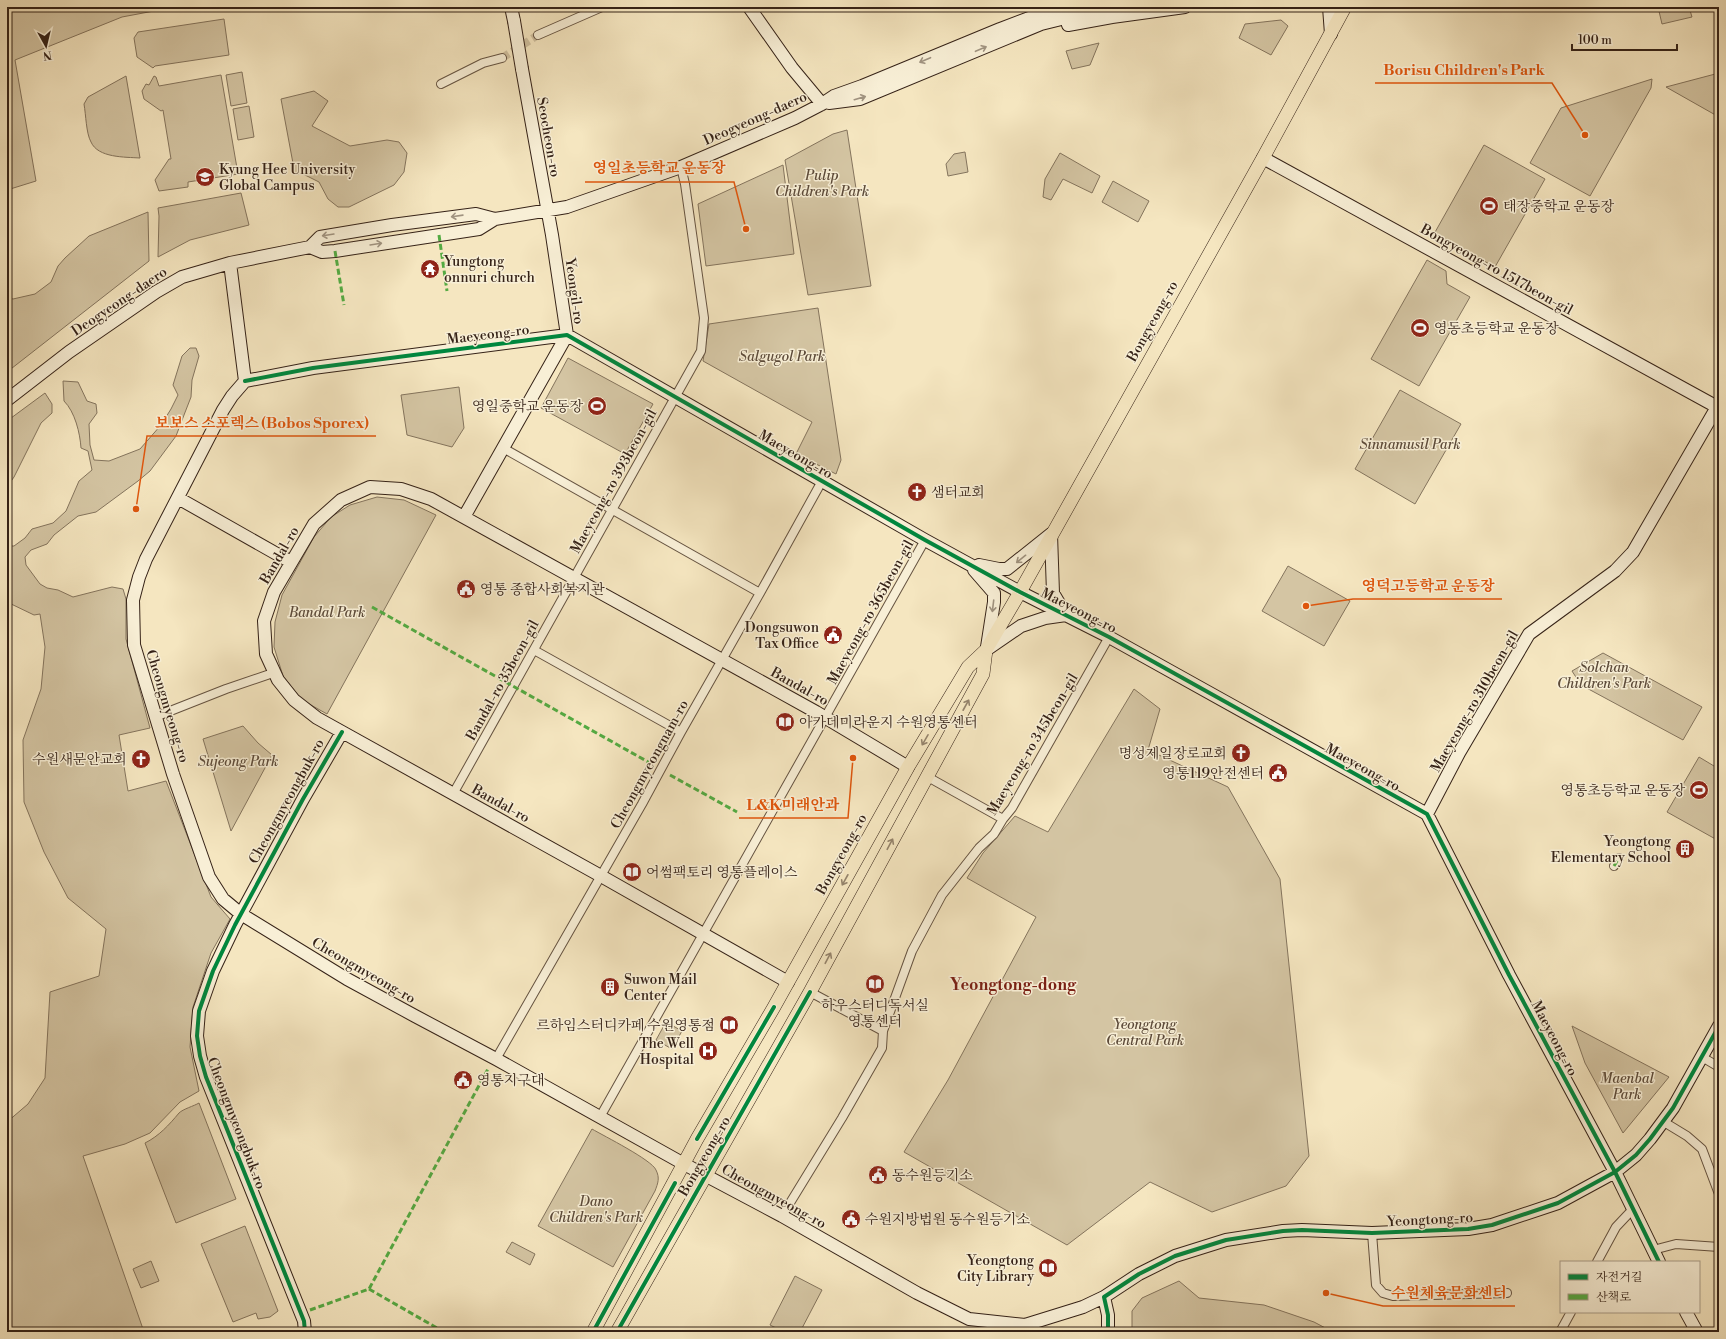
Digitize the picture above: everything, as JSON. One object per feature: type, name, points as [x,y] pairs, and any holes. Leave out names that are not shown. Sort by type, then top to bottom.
[{"type":"main road","name":"Bongyeong-ro","points":[[593,1332],[697,1139],[788,982],[908,767],[968,667],[986,650],[1020,592],[1051,534],[1263,158],[1345,7]]},
{"type":"main road","name":"Bongyeong-ro","points":[[617,1332],[810,992],[926,776],[983,674],[986,650]]},
{"type":"street","name":"Seocheon-ro","points":[[511,7],[546,210]]},
{"type":"street","points":[[538,35],[602,7]]},
{"type":"street","points":[[749,7],[792,68],[822,104]]},
{"type":"street","points":[[1002,34],[1040,7]]},
{"type":"street","name":"Deogyeong-daero","points":[[1002,34],[1037,15],[1078,7]]},
{"type":"street","name":"Deogyeong-daero","points":[[7,400],[69,352],[156,292],[182,277],[230,263],[310,247],[322,252],[479,229],[494,219],[567,207],[681,166],[822,104],[834,96],[1002,34],[1098,10],[1121,7]]},
{"type":"street","points":[[1002,34],[1185,7]]},
{"type":"street","points":[[1329,7],[1331,34]]},
{"type":"street","points":[[442,84],[483,63],[502,58]]},
{"type":"street","name":"Bongyeong-ro 1517beon-gil","points":[[1263,158],[1718,406]]},
{"type":"street","name":"Maeyeong-ro 393beon-gil","points":[[574,578],[701,351],[704,326],[685,184],[681,166]]},
{"type":"street","name":"Yeongil-ro","points":[[464,517],[567,335],[552,235],[546,210]]},
{"type":"street","name":"Deogyeong-daero","points":[[310,247],[320,236],[392,225],[476,214],[494,219]]},
{"type":"street","points":[[230,263],[245,381]]},
{"type":"street","name":"Maeyeong-ro","points":[[245,381],[313,368],[567,335],[925,540],[1020,592],[1109,638],[1427,814],[1509,975],[1615,1172],[1658,1261]]},
{"type":"street","name":"Cheongmyeong-ro","points":[[245,381],[232,396],[223,410],[146,559],[139,577],[133,600],[134,645],[155,717],[173,774],[210,877],[223,899],[241,914],[354,982],[684,1164],[782,1216],[917,1294],[969,1319],[1025,1325],[1083,1307],[1104,1297]]},
{"type":"street","name":"Maeyeong-ro 310beon-gil","points":[[1427,814],[1459,753],[1529,634],[1616,571],[1633,552],[1718,406]]},
{"type":"street","points":[[503,448],[760,593]]},
{"type":"street","name":"Cheongmyeongnam-ro","points":[[496,1059],[642,804],[680,732],[822,481]]},
{"type":"street","name":"Bandal-ro","points":[[788,982],[601,876],[316,718],[294,700],[273,673],[266,654],[264,621],[274,592],[314,524],[341,500],[370,488],[402,489],[431,499],[464,517],[825,717],[908,767]]},
{"type":"street","points":[[178,498],[291,562]]},
{"type":"street","points":[[967,563],[1000,569],[1007,568],[1051,534]]},
{"type":"street","points":[[986,650],[1021,626],[1044,618],[1066,616],[1053,593],[1051,534]]},
{"type":"street","name":"Maeyeong-ro 365beon-gil","points":[[600,1117],[925,540]]},
{"type":"street","points":[[967,563],[994,593],[994,602],[986,650]]},
{"type":"street","name":"Bandal-ro 35beon-gil","points":[[453,794],[574,578]]},
{"type":"street","name":"Maeyeong-ro 345beon-gil","points":[[782,1216],[842,1118],[882,1048],[883,1031],[912,951],[942,895],[979,848],[994,834],[1012,808],[1109,638]]},
{"type":"street","points":[[534,650],[680,732]]},
{"type":"street","points":[[155,717],[226,689],[273,673]]},
{"type":"street","name":"Cheongmyeongbuk-ro","points":[[305,1332],[304,1321],[212,1093],[200,1056],[197,1036],[199,1011],[213,971],[241,914],[342,732]]},
{"type":"street","points":[[926,776],[1003,819]]},
{"type":"street","points":[[1614,866],[1619,858]]},
{"type":"street","points":[[810,992],[883,1031]]},
{"type":"street","name":"Yeongtong-ro","points":[[1104,1297],[1139,1274],[1175,1256],[1226,1240],[1283,1230],[1372,1233],[1468,1229],[1492,1225],[1558,1203],[1615,1172],[1636,1154],[1664,1122],[1719,1026]]},
{"type":"street","points":[[1702,1057],[1719,1067]]},
{"type":"street","points":[[1664,1122],[1687,1136],[1702,1149],[1719,1194]]},
{"type":"street","points":[[1598,1261],[1616,1227],[1633,1209]]},
{"type":"street","points":[[1372,1233],[1376,1285],[1383,1293],[1393,1296],[1507,1293]]},
{"type":"street","points":[[1653,1250],[1673,1244],[1719,1247]]},
{"type":"street","points":[[1104,1297],[1108,1315],[1108,1332]]},
{"type":"street","points":[[1560,1332],[1570,1313]]},
{"type":"street","points":[[1687,1313],[1697,1332]]},
{"type":"green space","points":[[7,7],[175,7],[122,17],[15,60],[36,181],[7,190]]},
{"type":"green space","points":[[1658,7],[1689,7],[1692,17],[1662,24]]},
{"type":"green space","points":[[224,19],[229,55],[155,66],[153,68],[137,57],[134,38],[138,32]]},
{"type":"green space","points":[[1281,20],[1288,26],[1271,55],[1239,38],[1245,24]]},
{"type":"green space","points":[[1099,43],[1090,65],[1072,69],[1066,51]]},
{"type":"green space","points":[[242,72],[247,103],[231,106],[226,75]]},
{"type":"green space","points":[[1719,73],[1719,117],[1666,87]]},
{"type":"green space","points":[[221,75],[238,174],[188,182],[188,187],[159,191],[155,180],[169,159],[171,159],[163,110],[161,111],[144,99],[142,91],[146,84],[149,85],[154,76],[156,77],[159,86]]},
{"type":"green space","points":[[126,76],[140,158],[112,156],[100,151],[94,147],[91,142],[87,129],[84,104],[88,97]]},
{"type":"green space","points":[[1652,79],[1651,88],[1590,196],[1530,163],[1561,108]]},
{"type":"green space","points":[[314,91],[328,101],[312,126],[350,146],[387,140],[399,142],[407,153],[404,172],[394,185],[349,207],[338,207],[328,199],[319,182],[303,174],[295,174],[281,99]]},
{"type":"green space","points":[[249,106],[254,137],[238,140],[233,109]]},
{"type":"green space","name":"Pulip Children's Park","points":[[847,130],[871,286],[808,295],[785,160],[833,134]]},
{"type":"green space","name":"태장중학교 운동장","points":[[1484,145],[1545,179],[1495,267],[1434,234]]},
{"type":"green space","points":[[965,152],[968,172],[948,176],[946,164],[954,154]]},
{"type":"green space","points":[[1060,153],[1100,176],[1092,193],[1063,179],[1051,200],[1043,197],[1045,179]]},
{"type":"green space","points":[[783,165],[794,254],[706,266],[698,204]]},
{"type":"green space","points":[[1113,181],[1149,201],[1138,222],[1102,202]]},
{"type":"green space","points":[[241,193],[249,225],[190,240],[158,257],[158,208]]},
{"type":"green space","points":[[148,212],[149,261],[7,372],[7,297],[13,299],[35,294],[51,282],[58,266],[89,236]]},
{"type":"green space","name":"영동초등학교 운동장","points":[[1427,260],[1446,271],[1447,284],[1470,297],[1419,386],[1371,359]]},
{"type":"green space","name":"Salgugol Park","points":[[818,308],[841,460],[836,474],[796,454],[812,422],[703,361],[709,324]]},
{"type":"green space","points":[[190,348],[196,348],[199,356],[192,380],[191,397],[176,436],[150,471],[96,512],[78,516],[54,535],[47,544],[31,550],[25,557],[26,565],[40,584],[73,597],[112,587],[123,589],[126,599],[126,639],[150,728],[119,735],[128,791],[166,781],[211,897],[230,919],[211,953],[193,1007],[190,1047],[199,1091],[180,1102],[150,1133],[125,1144],[83,1156],[144,1332],[7,1332],[7,1122],[28,1104],[45,1078],[50,992],[99,976],[106,929],[68,898],[44,852],[24,802],[23,740],[41,689],[45,647],[40,614],[34,615],[7,602],[7,546],[14,546],[25,538],[32,529],[53,523],[66,511],[79,481],[92,470],[88,451],[81,448],[76,423],[71,411],[64,401],[63,381],[78,382],[87,401],[96,404],[97,413],[89,424],[90,445],[94,460],[109,461],[140,449],[161,425],[178,395],[173,385],[182,356]]},
{"type":"green space","name":"영일중학교 운동장","points":[[568,358],[653,404],[625,454],[541,408]]},
{"type":"green space","points":[[459,387],[464,428],[452,447],[407,435],[401,395]]},
{"type":"green space","name":"Sinnamusil Park","points":[[1400,390],[1461,424],[1415,504],[1355,469]]},
{"type":"green space","points":[[45,393],[52,404],[52,413],[41,423],[14,477],[7,487],[7,421]]},
{"type":"green space","name":"Bandal Park","points":[[377,497],[404,500],[436,515],[327,714],[302,700],[283,676],[274,647],[275,622],[282,595],[314,537],[331,517],[350,505]]},
{"type":"green space","points":[[1288,566],[1350,601],[1324,646],[1262,611]]},
{"type":"green space","name":"Solchan Children's Park","points":[[1603,653],[1702,707],[1683,740],[1581,685],[1572,671]]},
{"type":"green space","name":"Yeongtong Central Park","points":[[1134,689],[1160,709],[1148,750],[1228,787],[1280,879],[1309,1156],[1286,1186],[1212,1212],[1150,1182],[1067,1245],[904,1152],[948,1080],[1036,917],[967,878],[983,853],[1015,816],[1048,832]]},
{"type":"green space","name":"Sujeong Park","points":[[243,726],[258,743],[272,755],[231,831],[203,739]]},
{"type":"green space","name":"영통초등학교 운동장","points":[[1699,757],[1719,769],[1719,841],[1667,812]]},
{"type":"green space","points":[[666,1022],[682,1031],[672,1049],[656,1040]]},
{"type":"green space","name":"Maenbal Park","points":[[1572,1026],[1669,1077],[1623,1133],[1585,1063]]},
{"type":"green space","points":[[199,1103],[236,1199],[176,1223],[145,1143],[159,1134],[179,1113]]},
{"type":"green space","name":"Dano Children's Park","points":[[592,1129],[646,1160],[656,1170],[658,1176],[658,1183],[655,1191],[613,1267],[538,1226]]},
{"type":"green space","points":[[245,1226],[278,1311],[270,1317],[258,1319],[256,1313],[233,1322],[201,1244]]},
{"type":"green space","points":[[512,1242],[535,1254],[530,1265],[506,1252]]},
{"type":"green space","points":[[151,1261],[159,1281],[141,1288],[133,1269]]},
{"type":"green space","points":[[795,1276],[822,1290],[800,1332],[784,1332],[770,1325]]},
{"type":"green space","points":[[1179,1281],[1199,1298],[1264,1305],[1314,1322],[1333,1332],[1132,1332],[1132,1311],[1142,1298]]},
{"type":"tunnel","points":[[502,58],[538,35]]},
{"type":"marked path","points":[[439,235],[447,291]]},
{"type":"marked path","points":[[335,251],[344,305]]},
{"type":"marked path","points":[[372,607],[650,763]]},
{"type":"marked path","points":[[670,775],[737,812]]},
{"type":"marked path","points":[[1614,866],[1619,858]]},
{"type":"marked path","points":[[310,1310],[369,1289],[489,1067]]},
{"type":"marked path","points":[[369,1289],[444,1332]]},
{"type":"cycle path","points":[[245,381],[313,368],[567,335],[925,540],[1020,592],[1109,637],[1427,814],[1509,975],[1615,1172],[1659,1261]]},
{"type":"cycle path","points":[[305,1332],[304,1321],[206,1077],[200,1056],[197,1036],[199,1011],[213,971],[235,925],[303,799],[342,732]]},
{"type":"cycle path","points":[[617,1332],[810,992]]},
{"type":"cycle path","points":[[697,1139],[774,1007]]},
{"type":"cycle path","points":[[1108,1332],[1108,1315],[1104,1297],[1139,1274],[1175,1256],[1226,1240],[1283,1231],[1302,1230],[1372,1233],[1468,1229],[1492,1225],[1558,1203],[1615,1172],[1636,1155],[1673,1108],[1719,1026]]},
{"type":"cycle path","points":[[593,1332],[675,1183]]},
{"type":"place","name":"Borisu Children's Park","points":[[1585,135]]},
{"type":"place","name":"Kyung Hee University Global Campus","points":[[205,177]]},
{"type":"place","name":"태장중학교 운동장","points":[[1489,206]]},
{"type":"place","name":"영일초등학교 운동장","points":[[746,229]]},
{"type":"place","name":"Yungtong onnuri church","points":[[430,269]]},
{"type":"place","name":"영동초등학교 운동장","points":[[1420,328]]},
{"type":"place","name":"영일중학교 운동장","points":[[597,406]]},
{"type":"place","name":"샘터교회","points":[[917,492]]},
{"type":"place","name":"보보스 스포렉스 (Bobos Sporex)","points":[[136,509]]},
{"type":"place","name":"영통 종합사회복지관","points":[[466,589]]},
{"type":"place","name":"영덕고등학교 운동장","points":[[1306,606]]},
{"type":"place","name":"Dongsuwon Tax Office","points":[[833,635]]},
{"type":"place","name":"아카데미라운지 수원영통센터","points":[[785,722]]},
{"type":"place","name":"명성제일장로교회","points":[[1241,753]]},
{"type":"place","name":"L&K미래안과","points":[[853,758]]},
{"type":"place","name":"수원새문안교회","points":[[141,759]]},
{"type":"place","name":"영통119안전센터","points":[[1278,773]]},
{"type":"place","name":"영통초등학교 운동장","points":[[1699,790]]},
{"type":"place","name":"Yeongtong Elementary School","points":[[1685,849]]},
{"type":"place","name":"어썸팩토리 영통플레이스","points":[[632,872]]},
{"type":"place","name":"하우스터디독서실 영통센터","points":[[875,984]]},
{"type":"place","name":"Suwon Mail Center","points":[[610,987]]},
{"type":"place","name":"르하임스터디카페 수원영통점","points":[[729,1025]]},
{"type":"place","name":"The Well Hospital","points":[[708,1051]]},
{"type":"place","name":"영통지구대","points":[[463,1080]]},
{"type":"place","name":"동수원등기소","points":[[878,1175]]},
{"type":"place","name":"수원지방법원 동수원등기소","points":[[851,1219]]},
{"type":"place","name":"Yeongtong City Library","points":[[1048,1268]]},
{"type":"place","name":"수원체육문화센터","points":[[1326,1293]]},
{"type":"district","name":"Yeongtong-dong","points":[[1013,984]]}]
